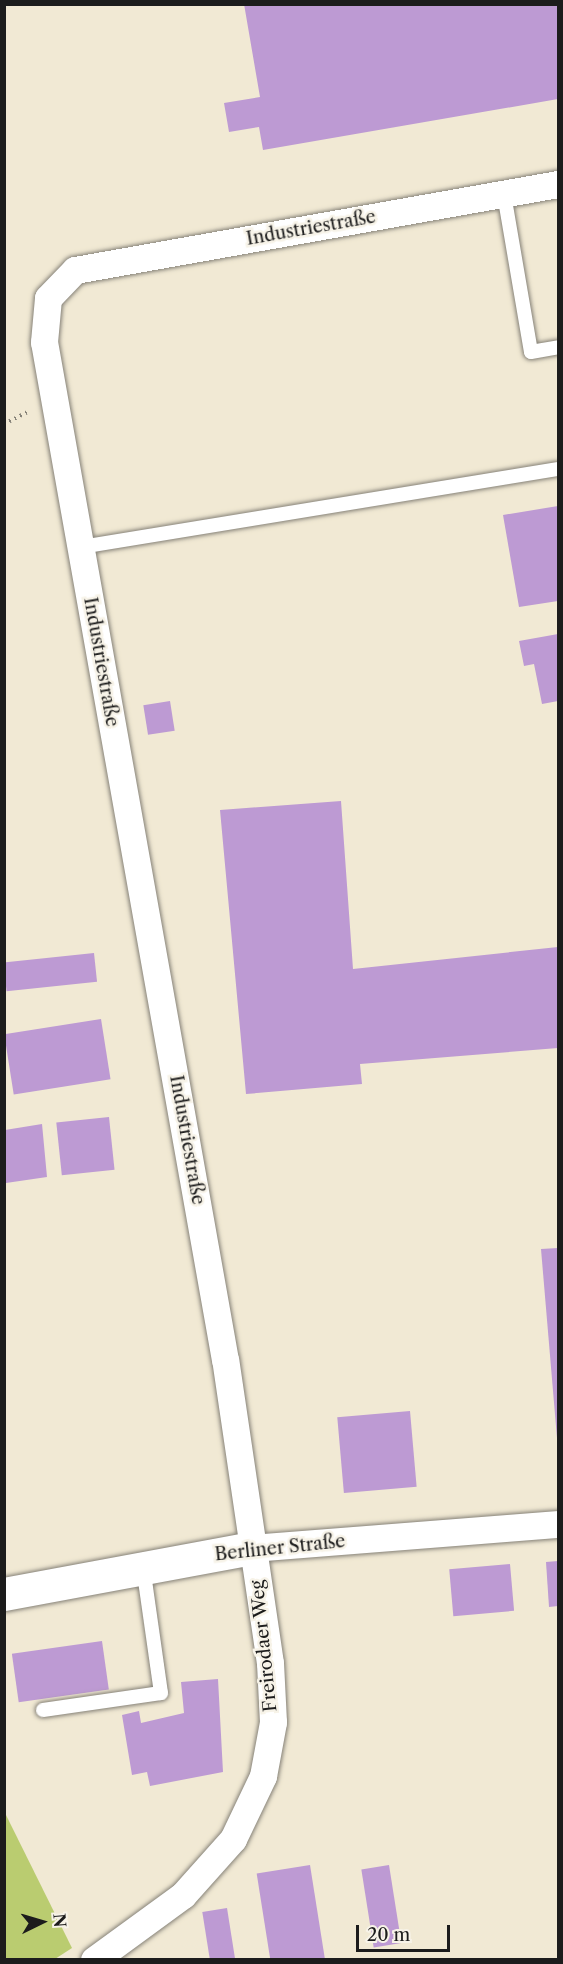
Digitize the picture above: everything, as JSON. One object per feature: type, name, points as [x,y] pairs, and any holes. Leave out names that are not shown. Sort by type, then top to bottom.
[{"type":"street","name":"Industriestraße","points":[[252,1548],[224,1348],[44,342],[48,298],[75,270],[558,184]]},
{"type":"street","name":"Berliner Straße","points":[[4,1594],[252,1548],[558,1524]]},
{"type":"street","name":"Freirodaer Weg","points":[[94,1959],[183,1895],[233,1839],[263,1776],[273,1722],[252,1548]]},
{"type":"lane","points":[[504,194],[531,352],[558,346]]},
{"type":"lane","points":[[81,547],[558,469]]},
{"type":"lane","points":[[43,1710],[161,1693],[142,1567]]},
{"type":"path","points":[[4,252],[4,311]]},
{"type":"green space","points":[[5,1813],[72,1948],[55,1959],[5,1959]]},
{"type":"building","points":[[244,4],[558,4],[558,99],[263,150],[259,127],[229,132],[224,103],[260,97]]},
{"type":"building","points":[[558,506],[558,601],[519,607],[503,515]]},
{"type":"building","points":[[558,634],[558,701],[542,704],[534,664],[524,666],[519,641]]},
{"type":"building","points":[[170,701],[175,731],[148,735],[143,705]]},
{"type":"building","points":[[341,801],[353,969],[558,947],[558,1048],[360,1064],[362,1084],[246,1094],[220,810]]},
{"type":"building","points":[[94,953],[97,982],[7,991],[4,962]]},
{"type":"building","points":[[101,1019],[111,1079],[14,1095],[4,1034]]},
{"type":"building","points":[[109,1117],[115,1170],[62,1175],[56,1123]]},
{"type":"building","points":[[42,1124],[47,1177],[6,1183],[5,1130]]},
{"type":"building","points":[[558,1248],[558,1438],[557,1438],[541,1249]]},
{"type":"building","points":[[410,1411],[417,1487],[344,1493],[337,1417]]},
{"type":"building","points":[[558,1561],[558,1606],[549,1607],[546,1562]]},
{"type":"building","points":[[510,1564],[514,1611],[453,1616],[449,1569]]},
{"type":"building","points":[[102,1641],[109,1690],[19,1702],[12,1654]]},
{"type":"building","points":[[218,1679],[223,1772],[150,1786],[147,1772],[132,1775],[122,1715],[139,1711],[141,1723],[184,1713],[181,1682]]},
{"type":"building","points":[[310,1865],[325,1960],[270,1960],[257,1873]]},
{"type":"building","points":[[389,1865],[401,1943],[374,1947],[361,1869]]},
{"type":"building","points":[[227,1908],[235,1960],[210,1960],[202,1912]]}]
